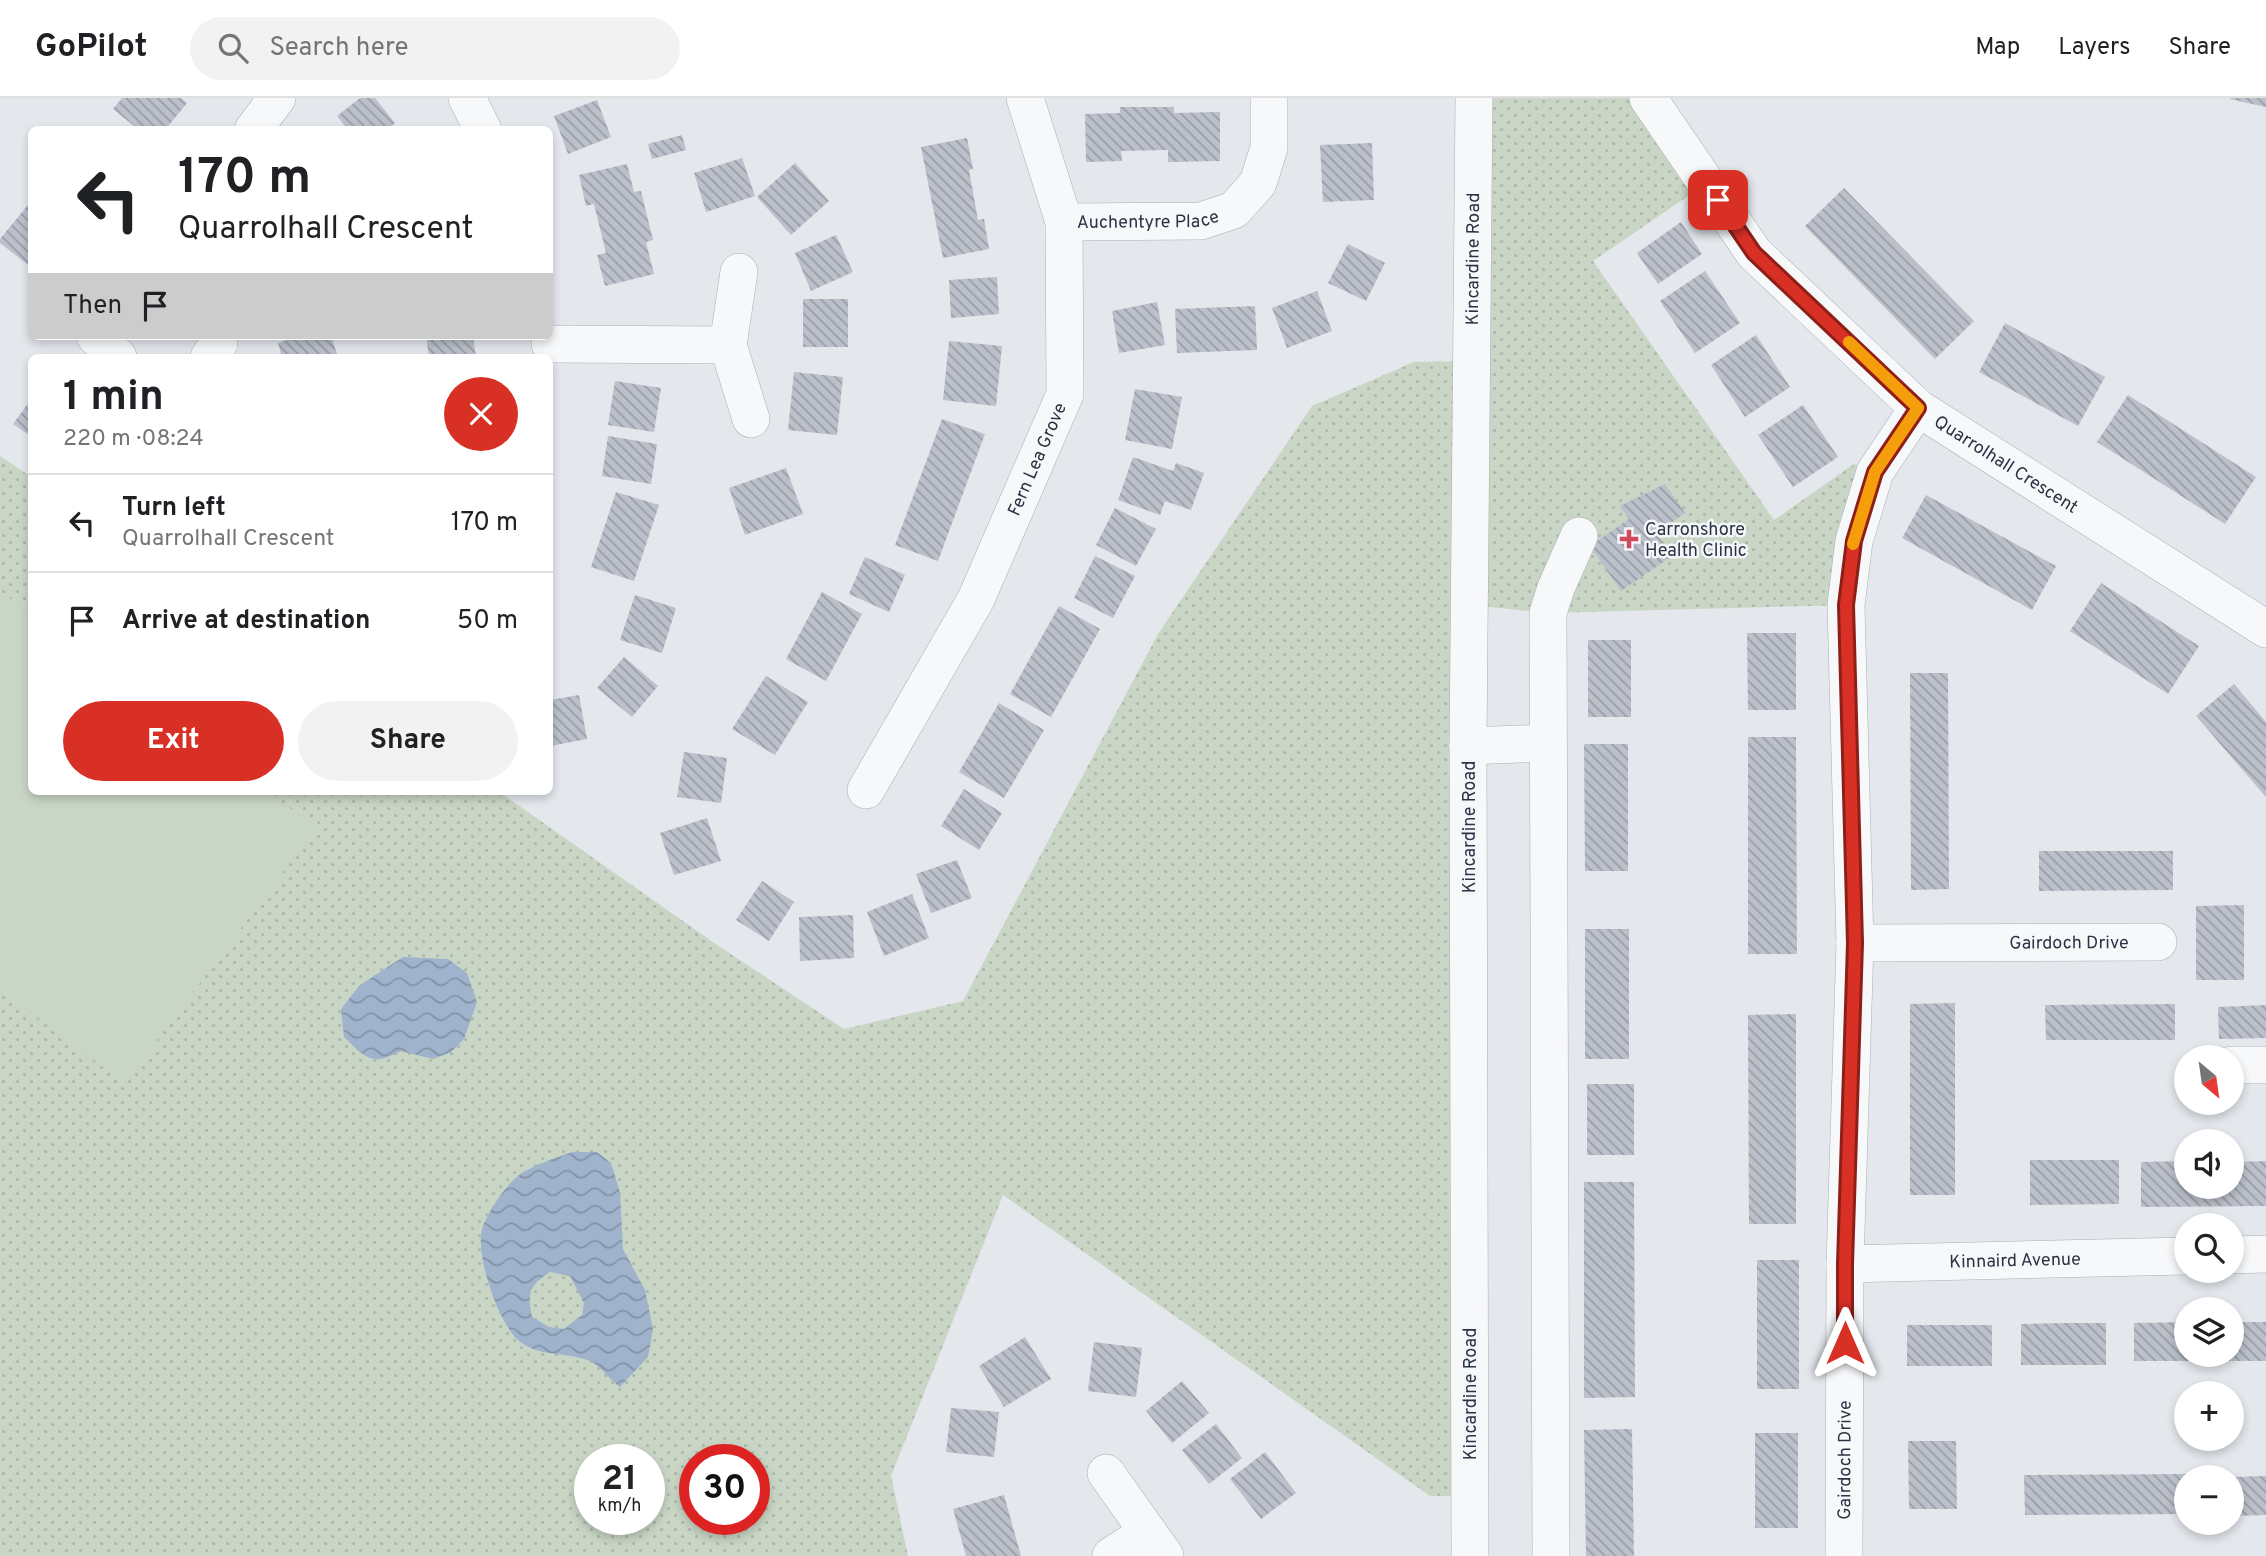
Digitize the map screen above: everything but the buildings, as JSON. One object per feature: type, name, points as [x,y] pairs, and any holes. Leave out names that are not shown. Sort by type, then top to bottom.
[{"type":"street","points":[[256,126],[277,98]]},
{"type":"street","points":[[467,98],[481,126]]},
{"type":"street","name":"Fern Lea Grove","points":[[866,790],[976,599],[1065,394],[1065,222],[1025,98]]},
{"type":"street","name":"Auchentyre Place","points":[[1065,222],[1201,221],[1234,210],[1258,183],[1269,148],[1269,98]]},
{"type":"street","name":"Kincardine Road","points":[[1470,1556],[1468,746],[1475,98]]},
{"type":"street","name":"Quarrolhall Crescent","points":[[1648,98],[1754,253],[1918,408],[2266,629]]},
{"type":"street","points":[[739,272],[728,345],[751,419]]},
{"type":"street","points":[[99,340],[115,354]]},
{"type":"street","points":[[549,346],[728,345]]},
{"type":"street","name":"Gairdoch Drive","points":[[1844,1556],[1845,1264],[1855,943],[1848,592],[1854,541],[1875,472],[1918,408]]},
{"type":"street","points":[[1551,1556],[1548,613],[1579,536]]},
{"type":"street","points":[[1468,746],[1548,743]]},
{"type":"street","name":"Gairdoch Drive","points":[[1855,943],[2158,942]]},
{"type":"street","points":[[2244,1065],[2266,1065]]},
{"type":"street","points":[[2244,1255],[2266,1254]]},
{"type":"street","name":"Kinnaird Avenue","points":[[1845,1264],[2174,1256]]},
{"type":"street","points":[[1106,1473],[1156,1544],[1111,1556]]},
{"type":"green space","points":[[1475,98],[1648,98],[1707,183],[1593,261],[1774,520],[1854,464],[1875,472],[1846,605],[1548,613],[1470,605],[1471,1496],[1430,1496],[1003,1195],[891,1476],[908,1556],[0,1556],[0,456],[28,475],[28,795],[504,795],[717,945],[844,1029],[963,1001],[1158,634],[1312,406],[1414,362],[1472,361]]},
{"type":"green space","points":[[0,591],[28,612],[28,795],[272,795],[316,828],[125,1083],[0,989]]},
{"type":"water","points":[[403,957],[448,959],[467,973],[477,1002],[464,1039],[451,1052],[433,1059],[401,1051],[383,1059],[376,1059],[364,1055],[344,1037],[341,1009],[359,986]]},
{"type":"water","points":[[572,1152],[597,1152],[611,1163],[620,1192],[623,1249],[645,1290],[653,1329],[648,1357],[620,1387],[592,1362],[543,1352],[517,1339],[496,1303],[485,1270],[482,1229],[497,1200],[523,1172]],"holes":[[[550,1272],[570,1276],[584,1303],[582,1315],[564,1329],[549,1327],[532,1317],[530,1295],[538,1281]]]},
{"type":"slow traffic","points":[[1849,342],[1918,408],[1875,472],[1853,544]]},
{"type":"place","name":"Carronshore Health Clinic","points":[[1629,539]]},
{"type":"route","points":[[1718,200],[1754,253],[1918,408],[1875,472],[1854,541],[1846,605],[1855,943],[1845,1343]]}]
